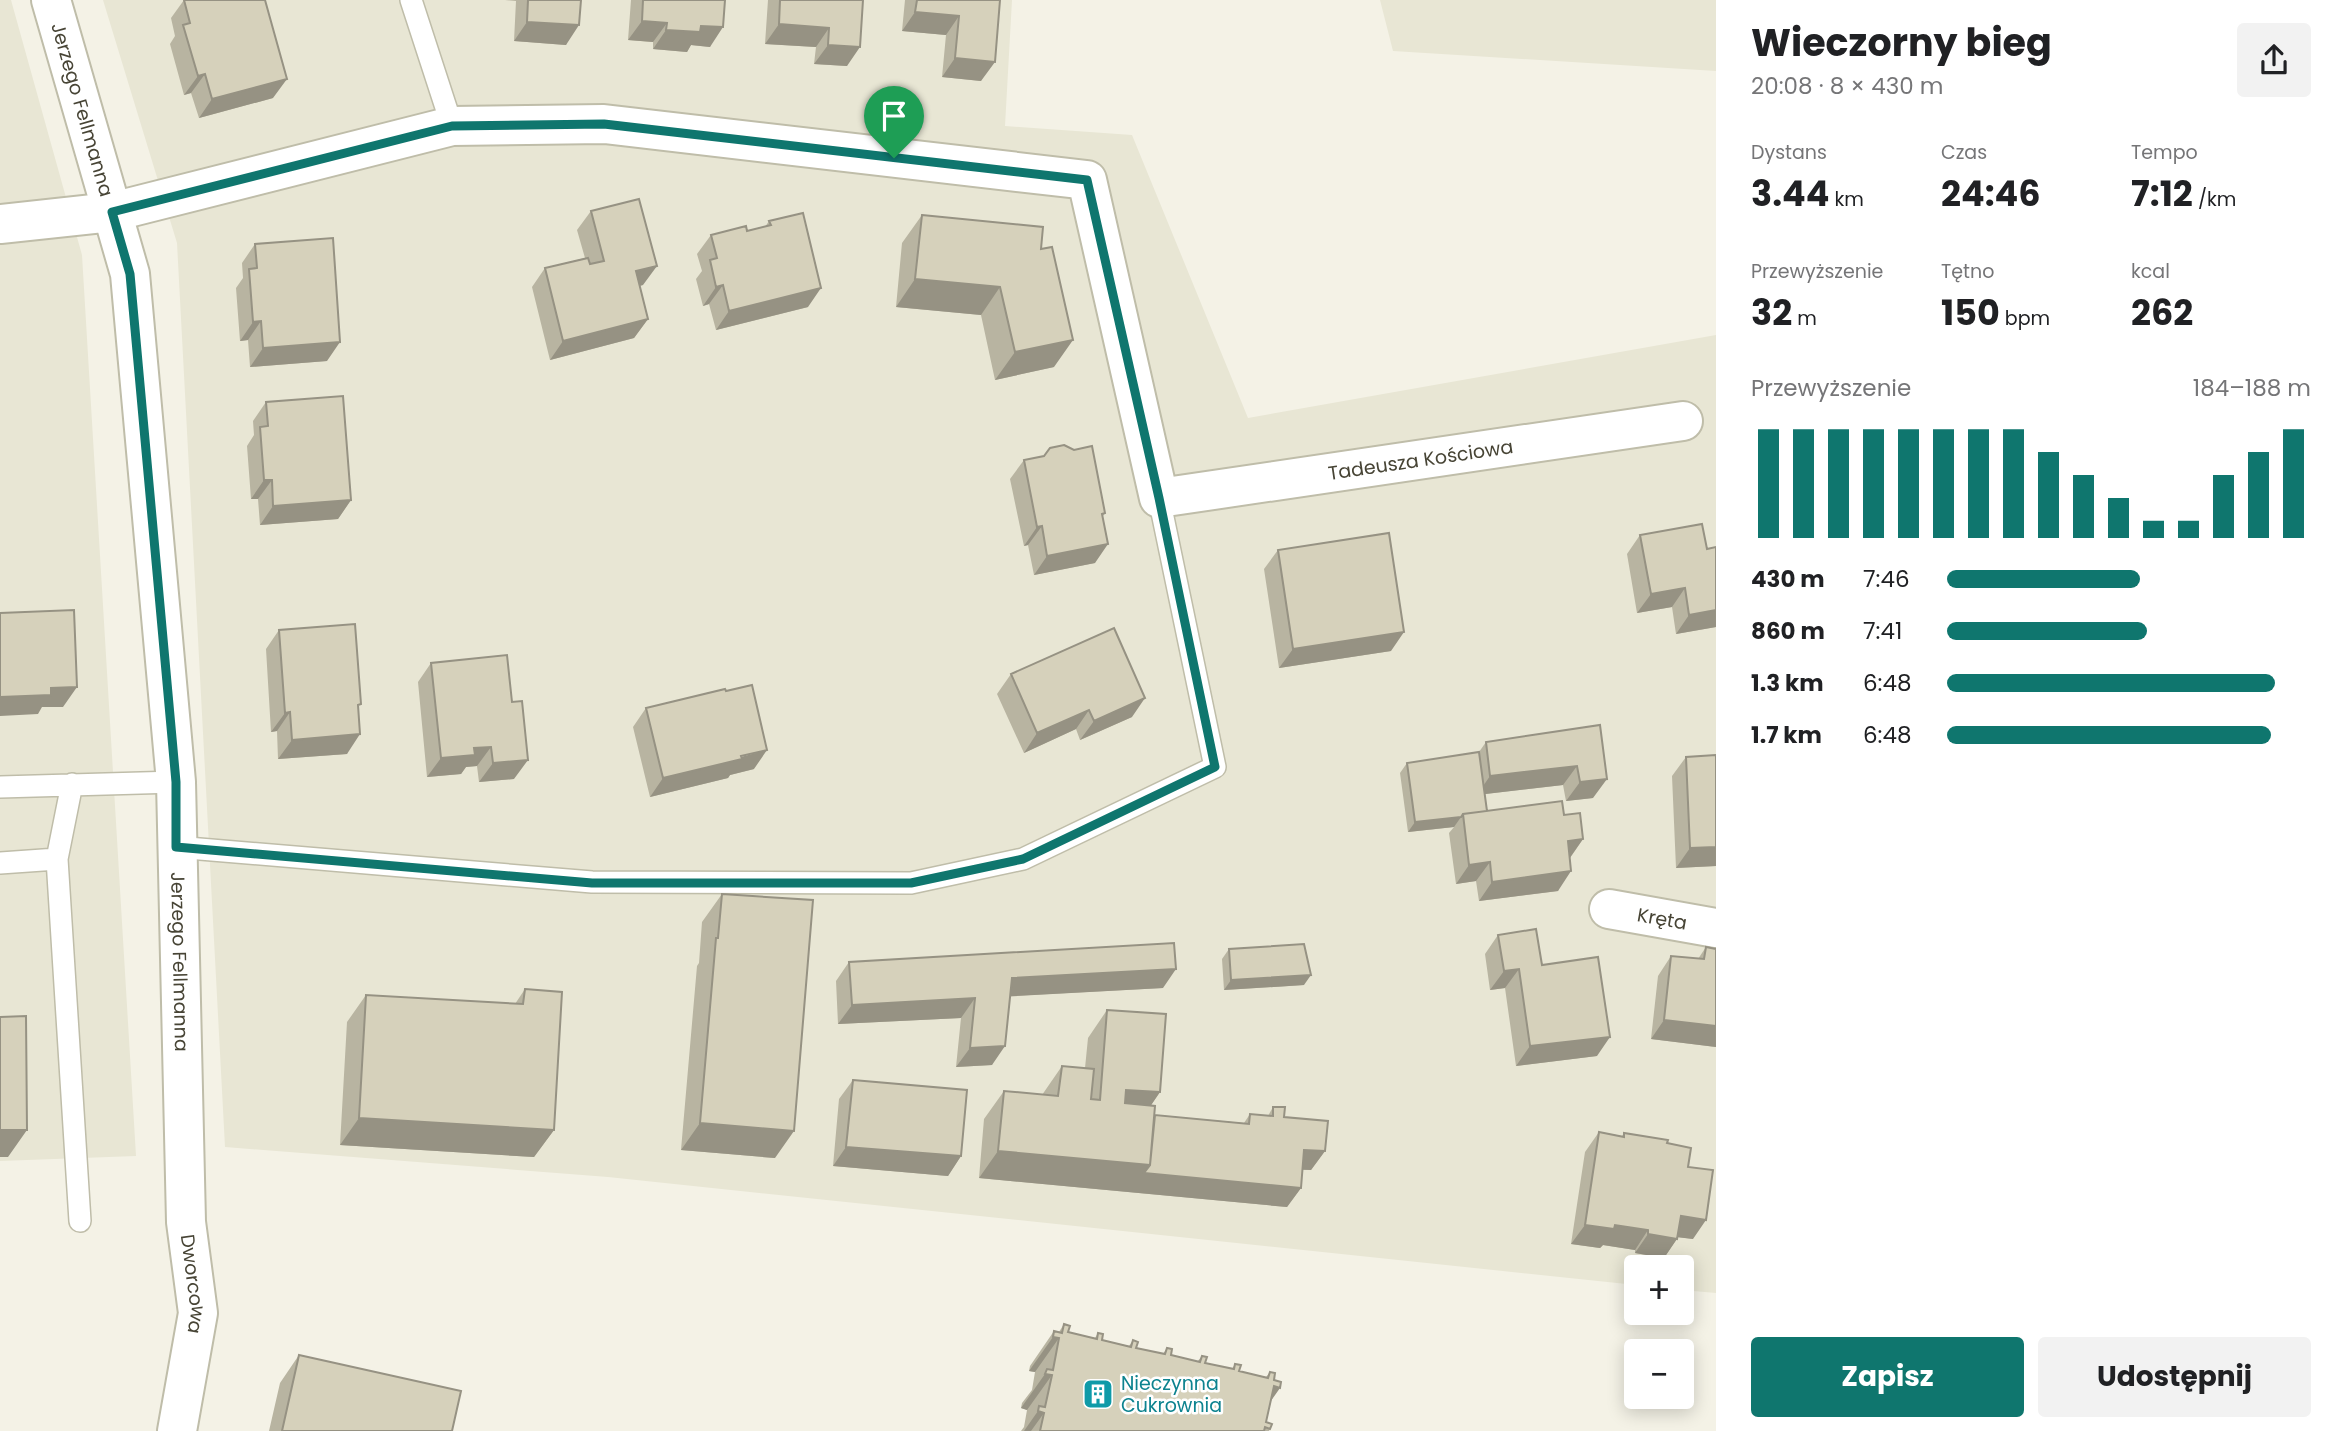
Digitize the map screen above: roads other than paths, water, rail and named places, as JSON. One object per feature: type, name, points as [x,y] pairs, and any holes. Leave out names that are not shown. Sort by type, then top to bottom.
[{"type":"street","name":"Jerzego Fellmanna","points":[[51,0],[130,274],[176,782],[186,1222]]},
{"type":"street","points":[[0,224],[112,212],[452,126],[604,124],[1087,180],[1159,498]]},
{"type":"street","name":"Tadeusza Kościowa","points":[[1159,498],[1683,421]]},
{"type":"street","name":"Kręta","points":[[1609,909],[1716,928]]},
{"type":"street","name":"Dworcowa","points":[[177,1431],[198,1313],[186,1222]]},
{"type":"lane","points":[[411,0],[452,126]]},
{"type":"lane","points":[[176,847],[592,883],[911,883],[1023,859],[1215,767],[1159,498]]},
{"type":"lane","points":[[0,787],[176,782]]},
{"type":"lane","points":[[72,784],[57,859],[80,1220]]},
{"type":"lane","points":[[0,863],[57,859]]},
{"type":"place","name":"Nieczynna Cukrownia","points":[[1098,1394]]}]
